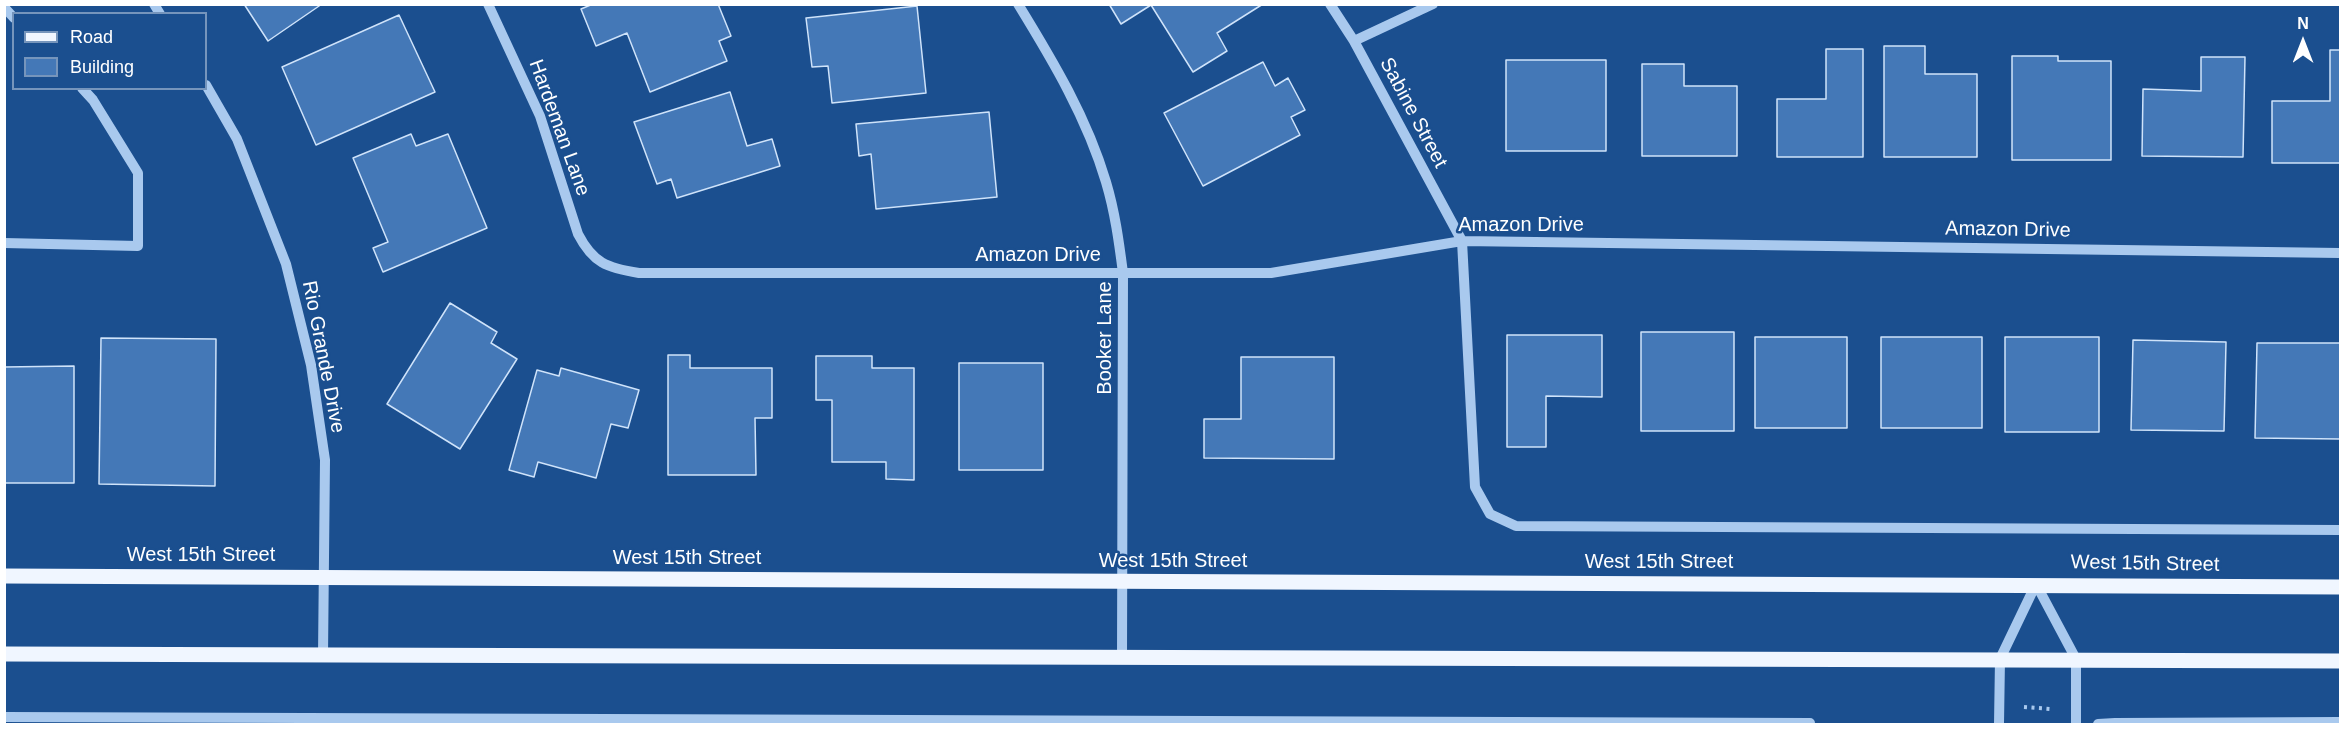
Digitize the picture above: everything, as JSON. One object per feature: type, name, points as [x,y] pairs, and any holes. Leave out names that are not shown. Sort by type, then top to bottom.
[{"type":"main road","name":"West 15th Street","points":[[4,576],[2340,587]]},
{"type":"main road","points":[[4,654],[2340,661]]},
{"type":"street","name":"Hardeman Lane","points":[[488,4],[540,116],[578,234],[586,250],[599,262]]},
{"type":"street","name":"Booker Lane","points":[[1018,4],[1057,67],[1099,159],[1115,216],[1123,273],[1122,658]]},
{"type":"street","name":"Sabine Street","points":[[1330,4],[1354,41],[1462,241]]},
{"type":"street","points":[[1354,41],[1432,4]]},
{"type":"street","name":"Rio Grande Drive","points":[[207,87],[237,139],[286,264],[308,354],[325,460],[323,655]]},
{"type":"street","points":[[4,243],[138,246],[138,173],[93,100],[84,90]]},
{"type":"street","name":"Amazon Drive","points":[[599,262],[620,270],[639,273],[1271,273],[1462,241],[2340,253]]},
{"type":"street","points":[[1462,241],[1475,487],[1490,514],[1516,526],[2340,530]]},
{"type":"street","points":[[2000,724],[2000,659],[2036,584]]},
{"type":"street","points":[[2036,584],[2076,659],[2076,724]]},
{"type":"street","points":[[4,717],[1810,724]]},
{"type":"street","points":[[2098,724],[2340,722]]},
{"type":"path","points":[[2024,707],[2051,709]]},
{"type":"building","points":[[244,4],[322,4],[268,41]]},
{"type":"building","points":[[593,4],[718,4],[731,36],[719,41],[727,61],[650,92],[627,33],[596,46],[581,9]]},
{"type":"building","points":[[1109,4],[1263,4],[1217,33],[1227,51],[1193,72],[1151,5],[1121,24]]},
{"type":"building","points":[[917,6],[926,93],[832,103],[828,66],[812,67],[806,18]]},
{"type":"building","points":[[399,15],[435,92],[316,145],[282,67]]},
{"type":"building","points":[[1884,46],[1925,46],[1925,74],[1977,74],[1977,157],[1884,157]]},
{"type":"building","points":[[1826,49],[1863,49],[1863,157],[1777,157],[1777,99],[1826,99]]},
{"type":"building","points":[[2330,50],[2340,50],[2340,163],[2272,163],[2272,101],[2330,101]]},
{"type":"building","points":[[2012,56],[2058,56],[2058,61],[2111,61],[2111,160],[2012,160]]},
{"type":"building","points":[[2201,57],[2245,57],[2243,157],[2142,156],[2143,89],[2201,91]]},
{"type":"building","points":[[1506,60],[1606,60],[1606,151],[1506,151]]},
{"type":"building","points":[[1263,62],[1275,86],[1288,78],[1305,110],[1291,117],[1300,135],[1203,186],[1164,113]]},
{"type":"building","points":[[1642,64],[1684,64],[1684,86],[1737,86],[1737,156],[1642,156]]},
{"type":"building","points":[[730,92],[747,146],[772,139],[780,166],[677,198],[671,179],[657,184],[634,122]]},
{"type":"building","points":[[989,112],[997,197],[876,209],[871,154],[859,156],[856,124]]},
{"type":"building","points":[[411,134],[416,146],[448,134],[487,228],[383,272],[373,248],[388,242],[353,158]]},
{"type":"building","points":[[450,303],[497,332],[491,343],[517,359],[460,449],[387,404]]},
{"type":"building","points":[[1641,332],[1734,332],[1734,431],[1641,431]]},
{"type":"building","points":[[1507,335],[1602,335],[1602,397],[1546,396],[1546,447],[1507,447]]},
{"type":"building","points":[[1755,337],[1847,337],[1847,428],[1755,428]]},
{"type":"building","points":[[1881,337],[1982,337],[1982,428],[1881,428]]},
{"type":"building","points":[[2005,337],[2099,337],[2099,432],[2005,432]]},
{"type":"building","points":[[101,338],[216,339],[215,486],[99,484]]},
{"type":"building","points":[[2133,340],[2226,342],[2224,431],[2131,430]]},
{"type":"building","points":[[2257,343],[2340,343],[2340,439],[2255,438]]},
{"type":"building","points":[[668,355],[690,355],[690,368],[772,368],[772,418],[755,418],[756,475],[668,475]]},
{"type":"building","points":[[816,356],[872,356],[872,368],[914,368],[914,480],[886,479],[886,462],[832,462],[832,400],[816,400]]},
{"type":"building","points":[[1241,357],[1334,357],[1334,459],[1204,458],[1204,419],[1241,419]]},
{"type":"building","points":[[959,363],[1043,363],[1043,470],[959,470]]},
{"type":"building","points":[[74,366],[74,483],[4,483],[4,367]]},
{"type":"building","points":[[561,368],[639,390],[628,428],[611,424],[596,478],[538,462],[534,477],[509,470],[537,370],[559,376]]}]
